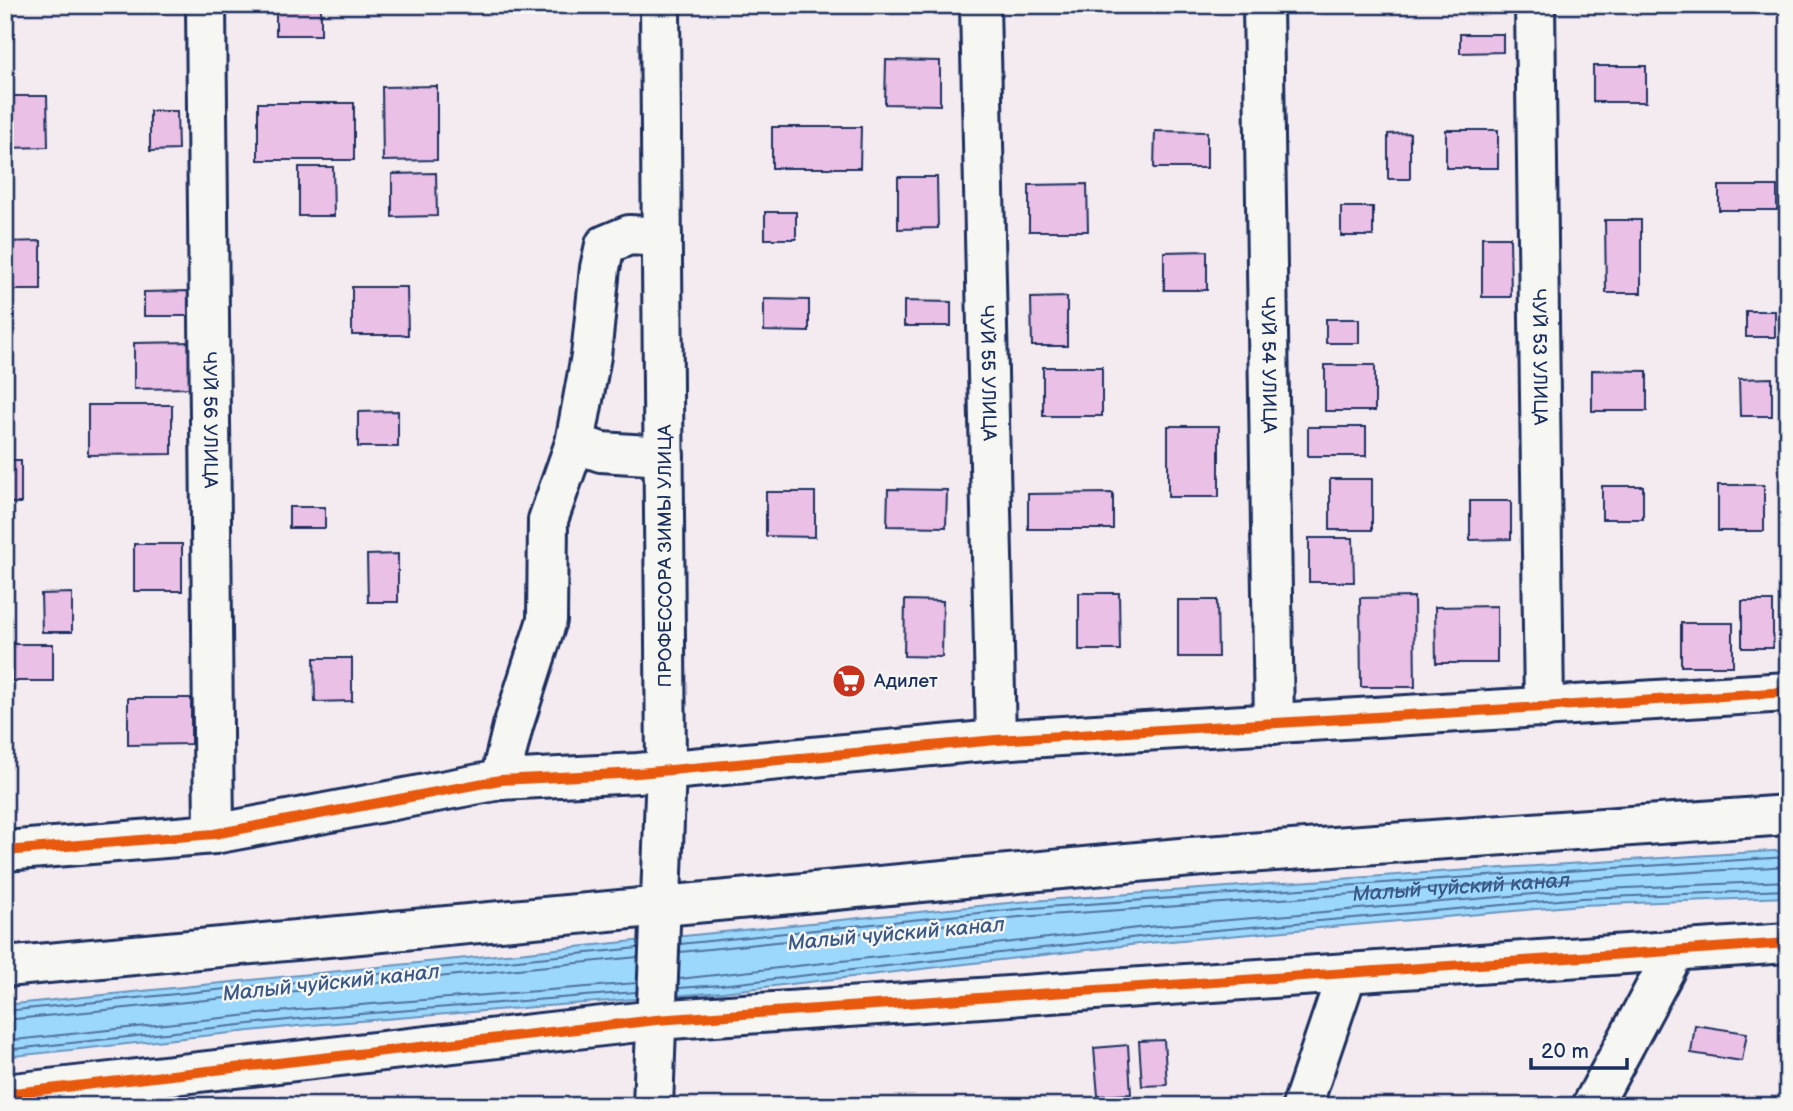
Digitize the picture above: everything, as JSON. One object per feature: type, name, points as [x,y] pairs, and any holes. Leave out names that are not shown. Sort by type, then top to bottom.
[{"type":"street","name":"ЧУЙ 56 УЛИЦА","points":[[206,5],[214,834]]},
{"type":"street","name":"ПРОФЕССОРА ЗИМЫ УЛИЦА","points":[[653,1106],[666,769],[660,5]]},
{"type":"street","name":"ЧУЙ 55 УЛИЦА","points":[[981,5],[996,740]]},
{"type":"street","name":"ЧУЙ 54 УЛИЦА","points":[[1264,5],[1274,724]]},
{"type":"street","name":"ЧУЙ 53 УЛИЦА","points":[[1535,5],[1544,708]]},
{"type":"street","points":[[500,780],[513,726],[547,620],[548,520],[575,443],[591,356],[600,268],[606,245],[629,235],[662,237]]},
{"type":"street","points":[[575,443],[601,452],[664,456]]},
{"type":"street","points":[[5,851],[214,834],[500,780],[638,773],[996,740],[1788,692]]},
{"type":"street","points":[[5,967],[1191,857],[1788,815]]},
{"type":"street","points":[[5,1094],[656,1020],[1788,943]]},
{"type":"street","points":[[1592,1106],[1675,951]]},
{"type":"street","points":[[1302,1106],[1347,973]]},
{"type":"water","name":"Малый чуйский канал","points":[[1788,850],[1788,897],[1582,905],[1148,943],[722,992],[298,1026],[5,1057],[5,1005],[1018,902]]},
{"type":"building","points":[[5,5],[12,5],[13,39],[5,39]]},
{"type":"building","points":[[276,5],[321,5],[321,35],[276,35]]},
{"type":"building","points":[[943,5],[943,7],[881,7]]},
{"type":"building","points":[[1460,34],[1503,34],[1503,52],[1460,53]]},
{"type":"building","points":[[886,60],[940,61],[940,105],[885,104]]},
{"type":"building","points":[[1593,66],[1646,66],[1646,102],[1593,102]]},
{"type":"building","points":[[437,86],[437,160],[383,161],[382,87]]},
{"type":"building","points":[[5,96],[47,96],[48,147],[5,148]]},
{"type":"building","points":[[258,103],[354,103],[354,160],[258,160]]},
{"type":"building","points":[[150,111],[177,111],[178,150],[150,151]]},
{"type":"building","points":[[772,127],[861,127],[860,168],[772,168]]},
{"type":"building","points":[[1446,130],[1498,130],[1498,168],[1446,168]]},
{"type":"building","points":[[1155,131],[1207,132],[1207,168],[1154,168]]},
{"type":"building","points":[[1410,133],[1410,179],[1388,179],[1388,134]]},
{"type":"building","points":[[299,167],[333,167],[334,216],[299,216]]},
{"type":"building","points":[[436,173],[437,216],[392,217],[392,174]]},
{"type":"building","points":[[898,177],[937,177],[938,228],[898,229]]},
{"type":"building","points":[[1087,184],[1088,231],[1029,231],[1029,185]]},
{"type":"building","points":[[1719,186],[1777,186],[1777,210],[1719,210]]},
{"type":"building","points":[[1341,207],[1373,207],[1373,236],[1341,236]]},
{"type":"building","points":[[765,212],[796,212],[796,239],[765,239]]},
{"type":"building","points":[[1605,220],[1641,220],[1641,293],[1606,293]]},
{"type":"building","points":[[1482,237],[1510,237],[1511,297],[1482,297]]},
{"type":"building","points":[[41,241],[41,290],[5,290],[5,242]]},
{"type":"building","points":[[1207,251],[1207,290],[1164,290],[1164,252]]},
{"type":"building","points":[[352,287],[407,287],[408,335],[352,335]]},
{"type":"building","points":[[188,291],[188,316],[144,316],[144,292]]},
{"type":"building","points":[[1067,297],[1067,346],[1032,346],[1031,298]]},
{"type":"building","points":[[764,299],[809,300],[809,332],[764,331]]},
{"type":"building","points":[[904,301],[951,302],[951,326],[904,326]]},
{"type":"building","points":[[1746,311],[1775,311],[1775,337],[1746,337]]},
{"type":"building","points":[[1326,319],[1359,319],[1359,343],[1326,343]]},
{"type":"building","points":[[193,342],[193,388],[134,389],[134,343]]},
{"type":"building","points":[[1325,365],[1375,365],[1375,411],[1325,411]]},
{"type":"building","points":[[1043,367],[1102,367],[1102,416],[1043,416]]},
{"type":"building","points":[[1592,370],[1647,371],[1647,411],[1592,411]]},
{"type":"building","points":[[1772,378],[1772,416],[1740,416],[1739,379]]},
{"type":"building","points":[[88,405],[172,405],[172,454],[88,455]]},
{"type":"building","points":[[398,411],[398,447],[358,447],[358,412]]},
{"type":"building","points":[[1168,426],[1219,426],[1219,497],[1168,497]]},
{"type":"building","points":[[1308,427],[1366,427],[1366,456],[1308,456]]},
{"type":"building","points":[[5,460],[21,460],[21,503],[5,503]]},
{"type":"building","points":[[1330,479],[1372,479],[1372,530],[1330,530]]},
{"type":"building","points":[[1718,485],[1764,485],[1764,531],[1718,531]]},
{"type":"building","points":[[1602,486],[1643,486],[1643,519],[1602,519]]},
{"type":"building","points":[[888,489],[947,490],[946,527],[887,526]]},
{"type":"building","points":[[766,492],[815,492],[815,537],[766,536]]},
{"type":"building","points":[[1113,493],[1113,529],[1028,529],[1028,494]]},
{"type":"building","points":[[1470,501],[1511,501],[1511,539],[1470,540]]},
{"type":"building","points":[[289,507],[325,507],[325,528],[289,528]]},
{"type":"building","points":[[1309,538],[1353,538],[1354,582],[1309,582]]},
{"type":"building","points":[[134,544],[182,544],[182,591],[134,591]]},
{"type":"building","points":[[398,554],[398,602],[368,602],[367,555]]},
{"type":"building","points":[[72,593],[72,632],[42,632],[41,594]]},
{"type":"building","points":[[1079,593],[1119,593],[1120,650],[1079,650]]},
{"type":"building","points":[[1414,597],[1415,687],[1361,687],[1360,598]]},
{"type":"building","points":[[905,600],[943,601],[942,657],[904,656]]},
{"type":"building","points":[[1178,600],[1217,600],[1218,657],[1178,657]]},
{"type":"building","points":[[1742,601],[1773,601],[1773,648],[1742,648]]},
{"type":"building","points":[[1497,606],[1497,663],[1436,663],[1435,607]]},
{"type":"building","points":[[1681,623],[1733,623],[1733,666],[1681,666]]},
{"type":"building","points":[[12,644],[53,644],[53,681],[12,681]]},
{"type":"building","points":[[314,658],[352,658],[352,701],[315,702]]},
{"type":"building","points":[[128,698],[191,698],[191,744],[128,745]]},
{"type":"building","points":[[1695,1025],[1747,1033],[1742,1061],[1691,1053]]},
{"type":"building","points":[[1164,1040],[1167,1085],[1142,1086],[1139,1041]]},
{"type":"building","points":[[1128,1045],[1131,1094],[1098,1096],[1094,1048]]},
{"type":"cycle path","points":[[5,851],[214,834],[500,780],[638,773],[996,740],[1788,692]]},
{"type":"cycle path","points":[[5,1094],[656,1020],[1788,943]]},
{"type":"place","name":"Адилет","points":[[849,681]]}]
